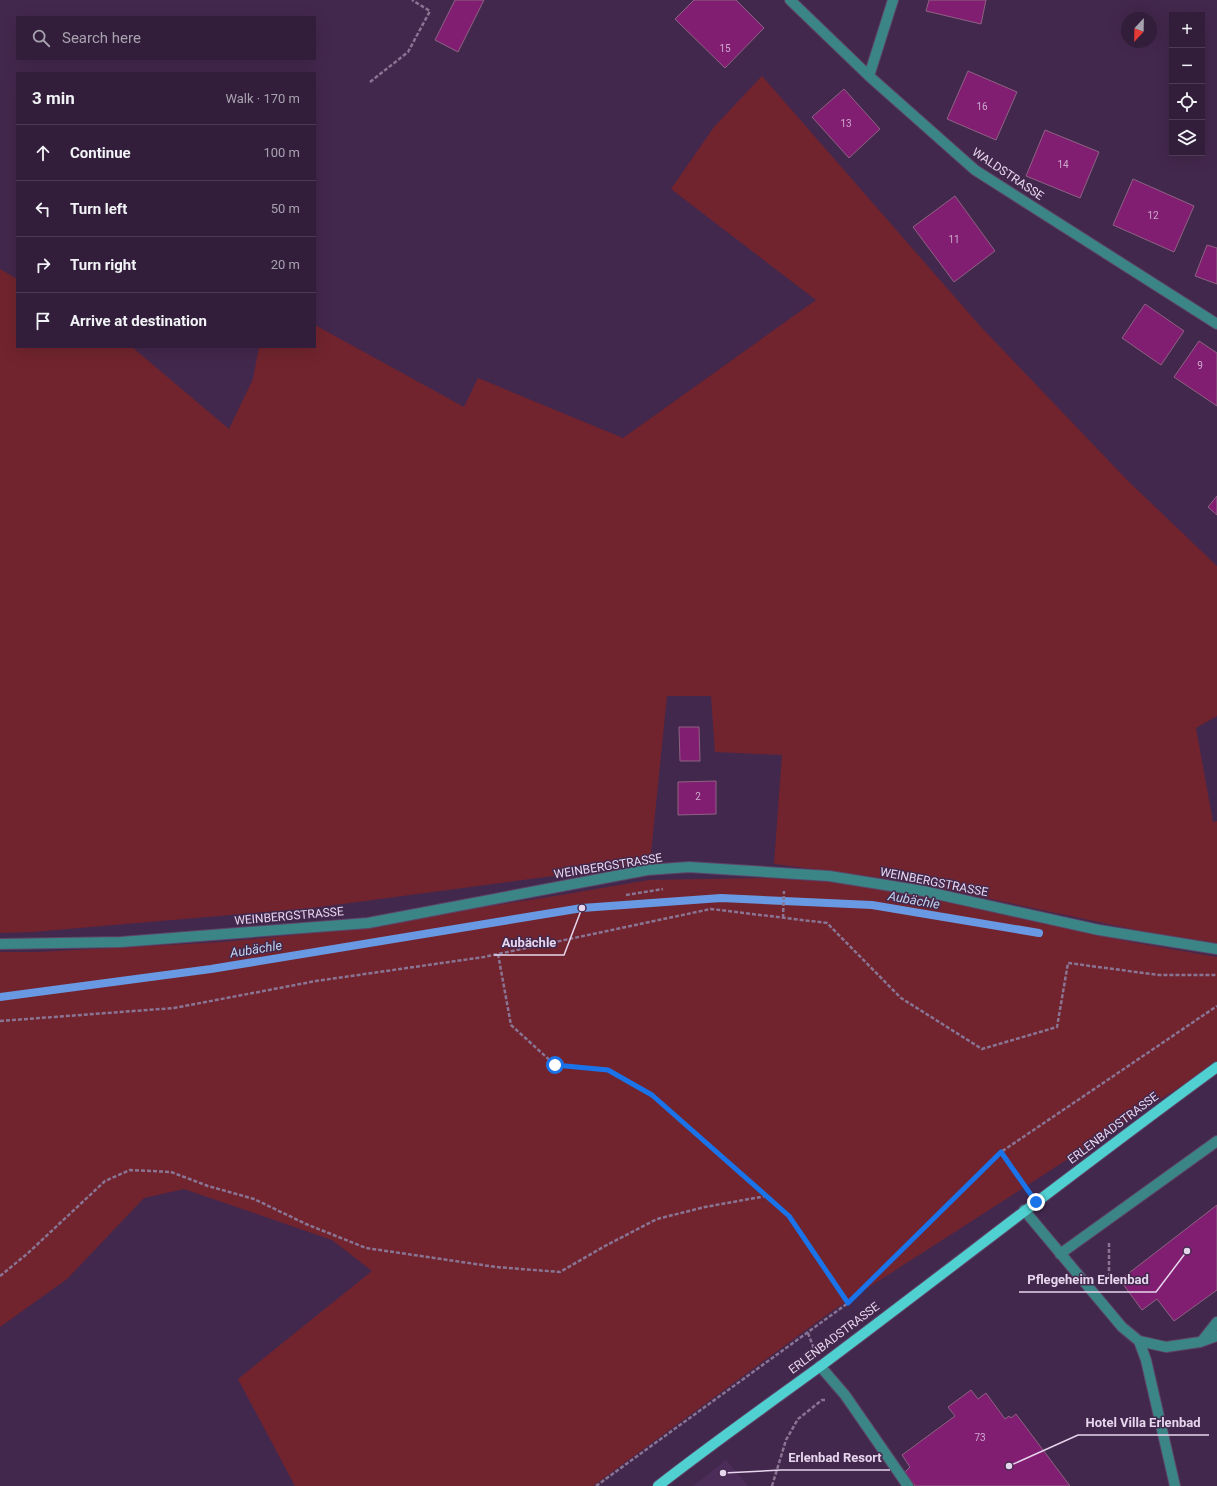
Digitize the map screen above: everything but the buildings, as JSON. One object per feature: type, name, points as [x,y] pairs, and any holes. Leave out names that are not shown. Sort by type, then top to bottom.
[{"type":"main road","name":"ERLENBADSTRASSE","points":[[658,1486],[691,1460],[820,1366],[1111,1144],[1217,1067]]},
{"type":"street","name":"WALDSTRASSE","points":[[790,0],[869,76],[975,170],[1217,324]]},
{"type":"street","points":[[869,76],[893,0]]},
{"type":"street","name":"WEINBERGSTRASSE","points":[[0,944],[121,942],[368,923],[647,870],[689,867],[829,876],[923,891],[1099,930],[1217,949]]},
{"type":"street","points":[[1060,1254],[1217,1141]]},
{"type":"street","points":[[1024,1210],[1122,1327],[1140,1341],[1166,1347],[1200,1342],[1217,1336]]},
{"type":"street","points":[[1200,1342],[1217,1322]]},
{"type":"street","points":[[1140,1341],[1146,1360],[1175,1486]]},
{"type":"street","points":[[820,1366],[845,1395],[908,1486]]},
{"type":"path","points":[[370,82],[408,52],[430,10],[412,0]]},
{"type":"path","points":[[619,896],[666,889]]},
{"type":"path","points":[[783,918],[784,895]]},
{"type":"path","points":[[0,1021],[174,1008],[316,981],[498,954],[711,909],[827,923],[901,998],[982,1049],[1057,1027],[1068,963],[1159,975],[1217,975]]},
{"type":"path","points":[[498,954],[511,1025],[555,1065],[608,1070],[652,1095],[789,1216],[848,1303]]},
{"type":"path","points":[[596,1486],[848,1303],[1001,1152],[1217,1006]]},
{"type":"path","points":[[1001,1152],[1036,1202]]},
{"type":"path","points":[[0,1276],[27,1254],[105,1181],[130,1170],[172,1172],[208,1186],[254,1199],[306,1224],[366,1248],[496,1267],[560,1272],[656,1219],[706,1207],[766,1196]]},
{"type":"path","points":[[1112,1285],[1109,1272],[1108,1243],[1117,1213]]},
{"type":"path","points":[[772,1486],[786,1440],[798,1419],[822,1400],[845,1395]]},
{"type":"shaded area","points":[[762,76],[980,326],[1128,481],[1217,566],[1217,716],[1196,728],[1213,822],[1217,821],[1217,943],[1146,932],[906,881],[774,864],[782,755],[715,752],[711,696],[667,696],[650,863],[312,908],[33,932],[0,933],[0,269],[16,278],[16,348],[133,348],[229,429],[253,379],[259,348],[316,348],[316,326],[464,407],[478,378],[623,438],[816,300],[671,189],[714,127]]},
{"type":"shaded area","points":[[771,878],[915,888],[973,908],[1131,942],[1217,957],[1217,1063],[832,1311],[593,1486],[295,1486],[238,1379],[372,1271],[332,1240],[184,1189],[144,1198],[67,1279],[0,1327],[0,952],[37,952],[223,942],[323,932],[649,880]]},
{"type":"shaded area","points":[[726,1460],[748,1486],[693,1486]]},
{"type":"waterway","name":"Aubächle","points":[[0,997],[211,969],[582,908],[721,898],[872,905],[1039,933]]},
{"type":"place","name":"Aubächle","points":[[582,908]]},
{"type":"place","name":"Pflegeheim Erlenbad","points":[[1187,1251]]},
{"type":"place","name":"Hotel Villa Erlenbad","points":[[1009,1466]]},
{"type":"place","name":"Erlenbad Resort","points":[[723,1473]]},
{"type":"route","points":[[555,1065],[608,1070],[652,1095],[789,1216],[848,1303],[1001,1152],[1036,1202]]}]
